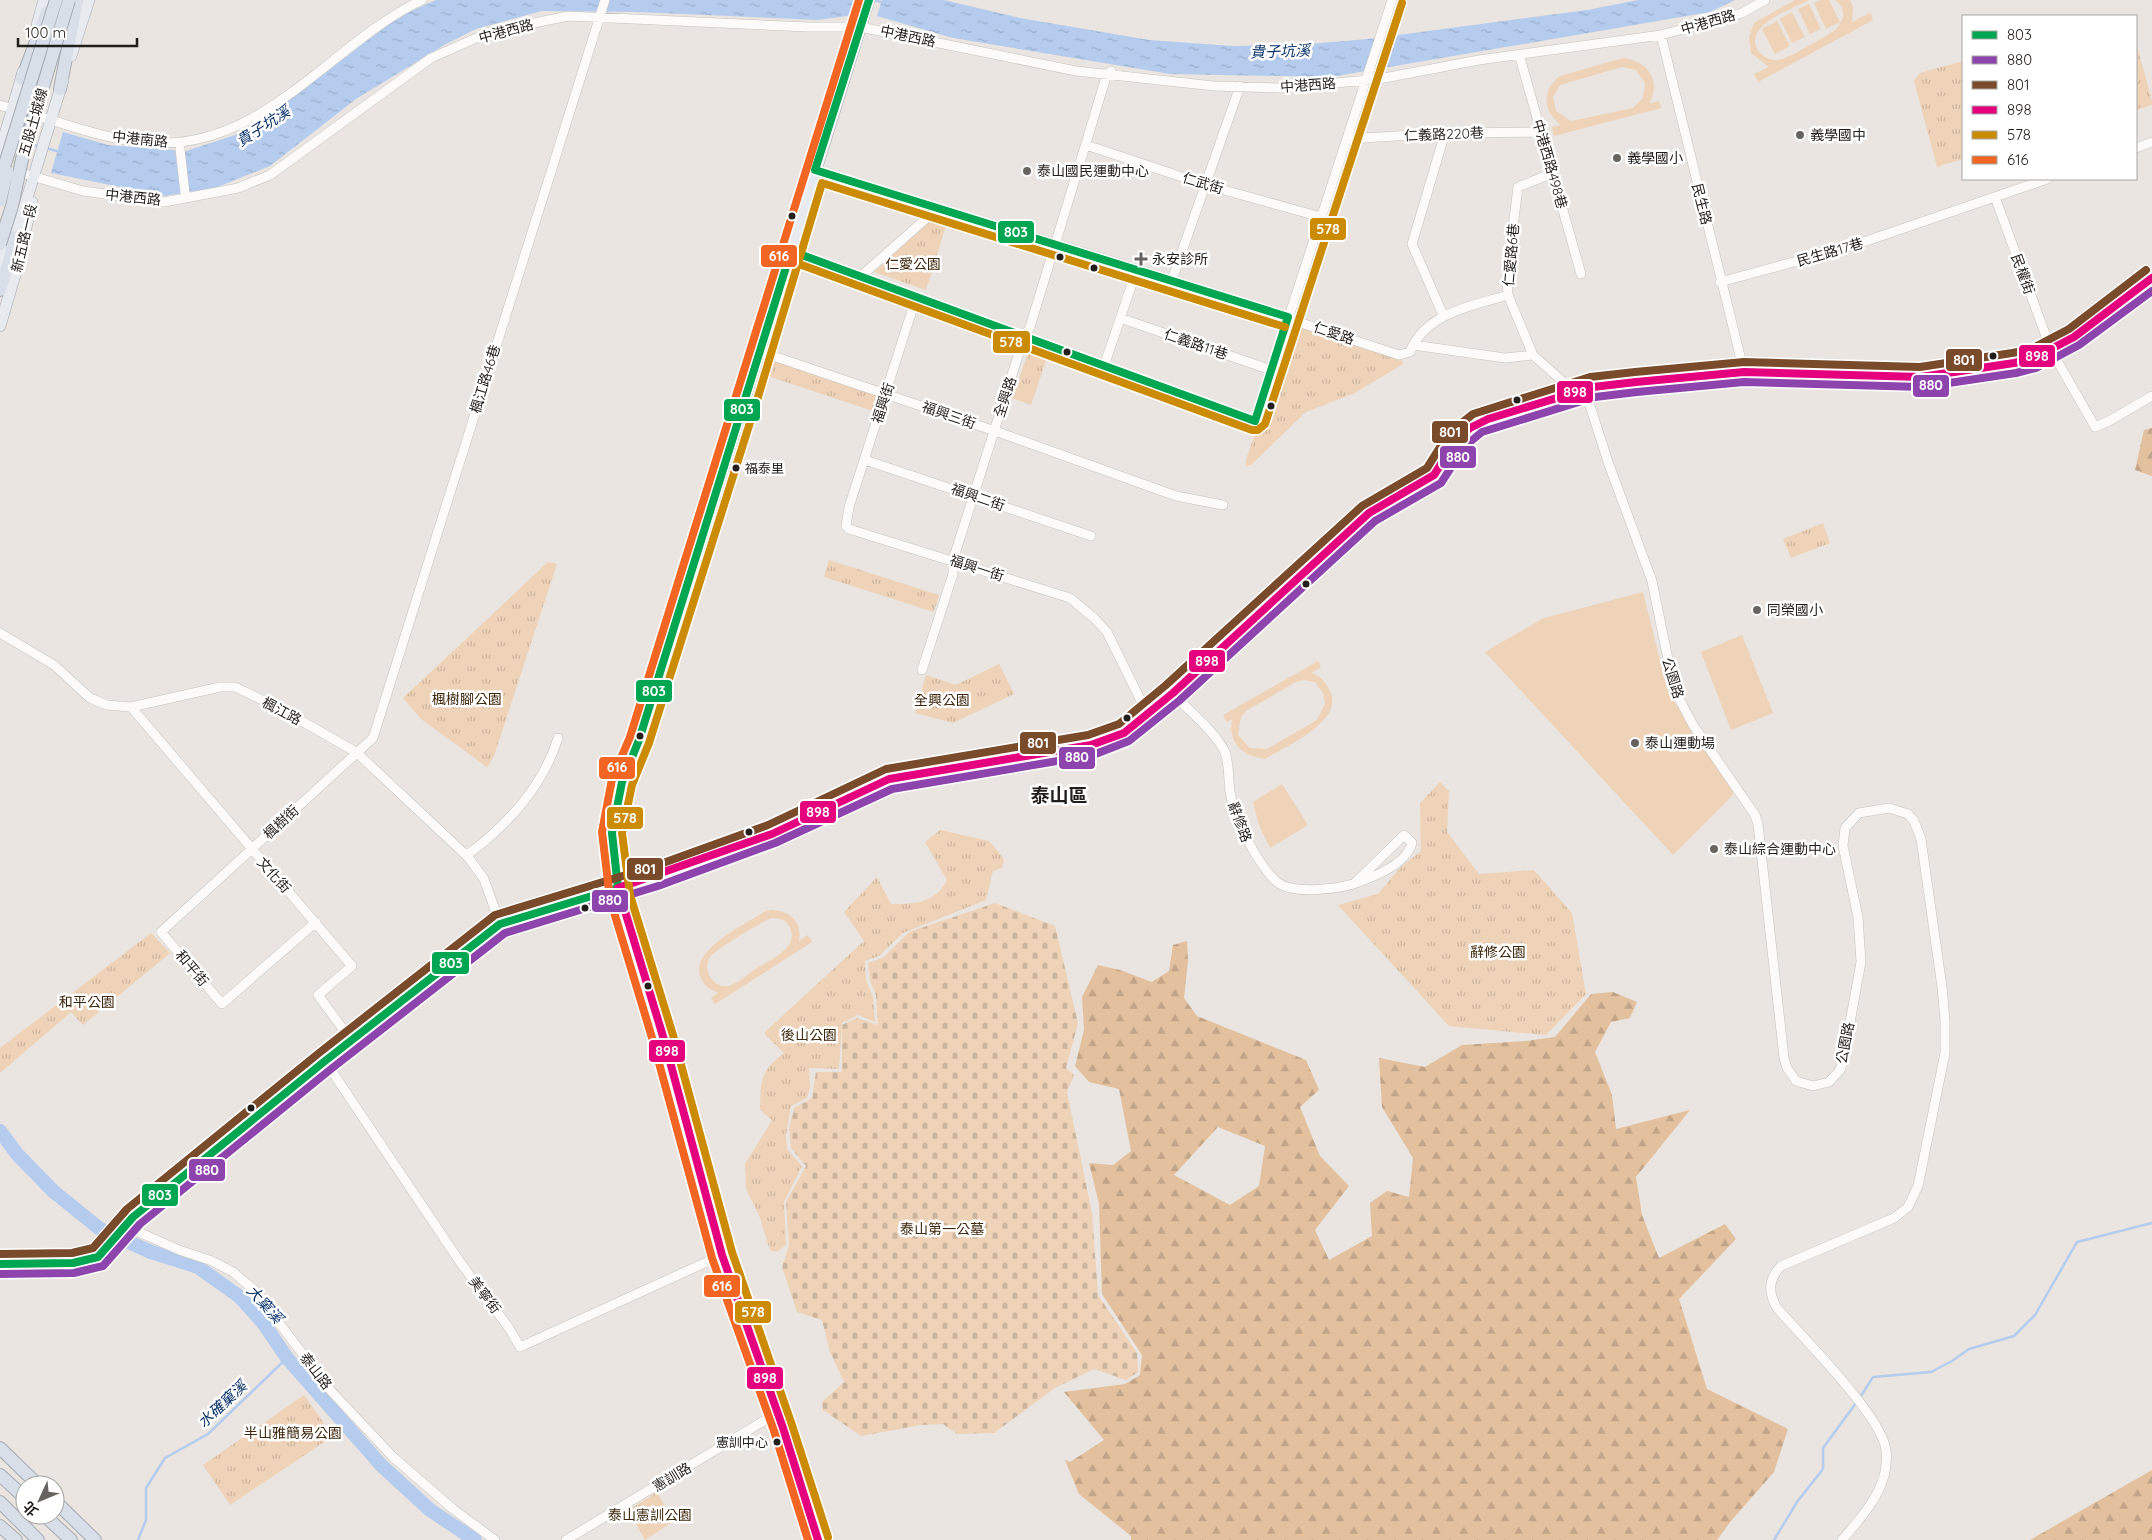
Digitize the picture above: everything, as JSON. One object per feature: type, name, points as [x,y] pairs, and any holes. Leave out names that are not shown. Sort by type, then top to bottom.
[{"type":"highway","points":[[22,79],[51,0]]},
{"type":"highway","name":"五股土城線","points":[[0,244],[12,206],[18,148],[56,0]]},
{"type":"highway","name":"五股土城線","points":[[0,180],[18,148],[68,0]]},
{"type":"highway","points":[[60,89],[77,0]]},
{"type":"highway","points":[[0,201],[18,148]]},
{"type":"highway","points":[[0,214],[18,148]]},
{"type":"highway","points":[[0,290],[11,255],[13,237]]},
{"type":"highway","points":[[0,1448],[28,1475]]},
{"type":"highway","points":[[0,1457],[18,1475]]},
{"type":"highway","points":[[0,1474],[15,1488]]},
{"type":"highway","points":[[0,1502],[38,1540]]},
{"type":"highway","points":[[65,1511],[95,1540]]},
{"type":"highway","points":[[65,1521],[85,1540]]},
{"type":"highway","points":[[55,1525],[71,1540]]},
{"type":"highway","points":[[0,1526],[16,1540]]},
{"type":"main road","points":[[0,152],[44,0]]},
{"type":"main road","points":[[35,173],[89,0]]},
{"type":"main road","points":[[818,1540],[777,1413],[722,1254],[663,1038],[618,888],[612,833],[622,782],[638,740],[761,352],[814,170],[868,0]]},
{"type":"main road","name":"新五路一段","points":[[0,264],[4,252],[13,237],[35,173]]},
{"type":"main road","name":"新五路一段","points":[[0,326],[31,209],[35,173]]},
{"type":"main road","points":[[0,1264],[73,1263],[89,1260],[103,1252],[125,1226],[324,1061],[500,924],[656,876],[772,834],[889,779],[1091,745],[1124,733],[1173,693],[1369,513],[1434,475],[1452,446],[1470,428],[1495,416],[1585,390],[1636,382],[1744,372],[1921,376],[2014,363],[2051,350],[2102,317],[2152,278]]},
{"type":"street","name":"中港南路","points":[[0,105],[12,113],[50,123],[112,138],[157,144],[178,143],[226,132],[262,114],[396,12],[422,0]]},
{"type":"street","name":"楓江路46巷","points":[[356,752],[373,738],[605,0]]},
{"type":"street","points":[[791,251],[1255,421],[1392,0]]},
{"type":"street","name":"中港西路","points":[[0,166],[35,173],[83,191],[164,202],[238,188],[270,174],[431,58],[490,32],[559,18],[600,15],[808,27],[861,23],[995,56],[1076,71],[1110,72],[1214,86],[1282,88],[1660,35],[1742,12],[1765,0]]},
{"type":"street","name":"民生路","points":[[1660,35],[1720,282],[1744,372]]},
{"type":"street","name":"中港西路498巷","points":[[1519,54],[1581,274]]},
{"type":"street","name":"全興路","points":[[922,670],[953,574],[953,560],[1024,337],[1030,327],[1110,72]]},
{"type":"street","points":[[1172,280],[1240,86]]},
{"type":"street","name":"仁義路220巷","points":[[1347,139],[1542,132]]},
{"type":"street","points":[[1443,315],[1412,244],[1445,134]]},
{"type":"street","points":[[2137,148],[2152,142]]},
{"type":"street","name":"仁武街","points":[[1086,145],[1206,185],[1321,217]]},
{"type":"street","points":[[180,149],[186,193]]},
{"type":"street","name":"仁愛路","points":[[814,170],[1172,280],[1399,355],[1410,352],[1413,345]]},
{"type":"street","name":"仁愛路6巷","points":[[1533,355],[1508,295],[1507,275],[1518,187],[1553,173]]},
{"type":"street","points":[[1994,197],[2044,180]]},
{"type":"street","name":"民生路17巷","points":[[1720,282],[1849,247],[1994,197]]},
{"type":"street","name":"民權街","points":[[1994,197],[2051,350],[2095,427],[2152,396]]},
{"type":"street","points":[[860,277],[938,208]]},
{"type":"street","points":[[1104,366],[1137,269]]},
{"type":"street","points":[[1413,345],[1443,315],[1508,295]]},
{"type":"street","name":"福興街","points":[[849,507],[916,298]]},
{"type":"street","name":"仁義路11巷","points":[[1120,318],[1271,370]]},
{"type":"street","points":[[1413,345],[1505,358],[1533,355],[1568,387],[1585,390]]},
{"type":"street","name":"福興三街","points":[[761,352],[886,393],[1176,496],[1223,504]]},
{"type":"street","name":"公園路","points":[[1585,390],[1608,462],[1652,581],[1674,689],[1693,725],[1750,806],[1758,824],[1784,1058],[1787,1068],[1796,1081],[1813,1086],[1822,1085],[1835,1077],[1843,1061],[1861,962],[1858,917],[1843,846],[1845,828],[1859,813],[1889,808],[1908,814],[1918,828],[1942,987],[1945,1020],[1945,1053],[1918,1186],[1908,1207],[1886,1222],[1781,1266],[1775,1272],[1770,1288],[1771,1297],[1777,1308],[1872,1417],[1886,1450],[1884,1476],[1868,1508],[1842,1540]]},
{"type":"street","name":"福興二街","points":[[865,460],[1091,536]]},
{"type":"street","name":"福興一街","points":[[849,507],[845,522],[849,529],[1070,598],[1094,618],[1112,641],[1148,715]]},
{"type":"street","name":"楓江路","points":[[0,633],[54,665],[90,698],[107,706],[131,707],[220,687],[235,687],[277,707],[356,752],[466,855],[484,879],[500,924]]},
{"type":"street","name":"辭修路","points":[[1173,693],[1215,736],[1225,752],[1229,771],[1230,793],[1250,848],[1278,883],[1314,890],[1333,890],[1354,884],[1387,872],[1412,843],[1404,835],[1354,884]]},
{"type":"street","name":"文化街","points":[[131,707],[352,966],[318,995],[351,1040]]},
{"type":"street","points":[[466,855],[492,837],[517,810],[540,777],[558,738]]},
{"type":"street","name":"楓樹街","points":[[161,932],[356,752]]},
{"type":"street","name":"和平街","points":[[161,932],[222,1004],[316,922]]},
{"type":"street","name":"美寧街","points":[[324,1061],[460,1262],[509,1328],[520,1347],[722,1254]]},
{"type":"street","name":"泰山路","points":[[125,1226],[179,1250],[212,1261],[240,1278],[271,1310],[331,1391],[393,1457],[453,1509],[495,1540]]},
{"type":"street","name":"憲訓路","points":[[566,1540],[777,1413]]},
{"type":"green space","points":[[1795,0],[1809,0],[1770,20],[1761,27],[1756,35],[1755,44],[1761,54],[1767,58],[1779,60],[1785,58],[1834,31],[1840,24],[1843,16],[1842,7],[1835,0],[1850,0],[1853,7],[1852,22],[1870,13],[1873,20],[1758,82],[1754,74],[1769,67],[1751,53],[1749,37],[1754,23]]},
{"type":"green space","points":[[1821,0],[1829,0],[1840,22],[1826,29],[1814,3]]},
{"type":"green space","points":[[1809,4],[1821,29],[1810,34],[1798,9]]},
{"type":"green space","points":[[1792,12],[1805,37],[1792,43],[1780,19]]},
{"type":"green space","points":[[1777,21],[1790,46],[1775,54],[1762,29]]},
{"type":"green space","points":[[2137,47],[2152,100],[2152,105],[2137,110]]},
{"type":"green space","points":[[1623,58],[1632,60],[1646,68],[1650,73],[1654,88],[1649,104],[1659,101],[1661,108],[1554,136],[1552,127],[1561,125],[1550,113],[1547,94],[1554,81],[1560,76]],"holes":[[[1622,67],[1636,70],[1645,83],[1643,98],[1633,108],[1571,121],[1556,111],[1553,97],[1560,85]]]},
{"type":"green space","points":[[1962,61],[1962,159],[1937,167],[1914,81],[1920,73]]},
{"type":"green space","name":"仁愛公園","points":[[939,213],[949,216],[926,290],[874,272]]},
{"type":"green space","points":[[1300,327],[1401,359],[1403,364],[1355,393],[1306,412],[1252,464],[1246,466],[1246,459],[1292,332]]},
{"type":"green space","points":[[1029,351],[1047,358],[1031,405],[1012,398]]},
{"type":"green space","points":[[768,358],[879,396],[873,411],[762,374]]},
{"type":"green space","points":[[2152,428],[2152,476],[2135,470],[2144,430]]},
{"type":"green space","points":[[1823,523],[1830,543],[1791,558],[1783,539]]},
{"type":"green space","points":[[829,560],[939,595],[934,612],[824,577]]},
{"type":"green space","name":"楓樹腳公園","points":[[548,562],[557,564],[494,756],[487,767],[421,719],[403,698]]},
{"type":"green space","name":"泰山運動場","points":[[1643,592],[1668,692],[1734,794],[1673,855],[1485,652],[1544,618]]},
{"type":"green space","points":[[1742,635],[1773,713],[1731,730],[1701,652]]},
{"type":"green space","points":[[1318,661],[1321,667],[1311,673],[1327,685],[1332,702],[1329,712],[1322,722],[1299,740],[1265,759],[1250,755],[1238,747],[1232,735],[1232,719],[1227,722],[1223,715]],"holes":[[[1304,680],[1315,682],[1323,693],[1325,704],[1317,720],[1267,749],[1250,748],[1238,735],[1241,717],[1246,711],[1296,682]]]},
{"type":"green space","name":"全興公園","points":[[999,664],[1014,694],[953,723],[915,713],[926,675],[956,685]]},
{"type":"green space","name":"辭修公園","points":[[1440,782],[1449,791],[1447,832],[1479,874],[1534,870],[1572,913],[1586,994],[1546,1035],[1449,1026],[1338,905],[1378,894],[1400,868],[1421,851],[1420,803]]},
{"type":"green space","points":[[1282,784],[1308,825],[1270,848],[1259,825],[1253,802]]},
{"type":"green space","name":"後山公園","points":[[940,830],[989,841],[1004,859],[1002,868],[993,871],[986,900],[903,933],[879,956],[865,961],[866,980],[873,997],[875,1022],[858,1015],[842,1023],[839,1069],[809,1068],[810,1087],[807,1098],[791,1106],[786,1135],[787,1149],[802,1166],[784,1202],[786,1245],[777,1252],[770,1250],[759,1215],[746,1189],[745,1164],[772,1120],[760,1110],[763,1078],[770,1066],[784,1053],[765,1035],[765,1032],[864,941],[844,912],[877,877],[891,904],[924,901],[931,898],[942,888],[947,880],[925,842]]},
{"type":"green space","name":"泰山第一公墓","points":[[995,903],[1055,926],[1078,1023],[1066,1068],[1074,1075],[1067,1092],[1092,1213],[1098,1295],[1137,1353],[1138,1372],[1126,1380],[1094,1369],[1055,1388],[994,1433],[957,1434],[943,1424],[921,1425],[861,1436],[823,1410],[822,1402],[844,1382],[830,1352],[822,1320],[797,1312],[782,1267],[789,1245],[786,1202],[806,1166],[791,1148],[789,1129],[794,1108],[812,1098],[816,1072],[842,1072],[842,1025],[857,1018],[878,1025],[876,995],[870,981],[868,963],[884,957],[909,932]]},
{"type":"green space","points":[[771,910],[784,912],[789,915],[799,928],[799,941],[808,935],[812,942],[715,1004],[711,998],[718,993],[708,987],[701,978],[699,968],[703,958],[720,939],[764,912]],"holes":[[[771,918],[780,919],[789,925],[792,935],[791,942],[787,948],[731,985],[723,986],[714,981],[710,977],[707,967],[710,957],[749,930]]]},
{"type":"green space","name":"和平公園","points":[[151,933],[170,953],[83,1025],[71,1012],[0,1073],[0,1048]]},
{"type":"green space","points":[[1187,941],[1188,961],[1184,998],[1197,1016],[1306,1060],[1319,1090],[1300,1107],[1320,1156],[1349,1186],[1315,1230],[1329,1260],[1372,1236],[1370,1203],[1387,1191],[1409,1197],[1413,1158],[1382,1107],[1379,1058],[1425,1067],[1462,1045],[1555,1037],[1591,994],[1613,992],[1637,1002],[1630,1018],[1611,1022],[1595,1052],[1612,1095],[1616,1129],[1690,1110],[1636,1177],[1642,1215],[1659,1258],[1725,1224],[1736,1239],[1679,1299],[1707,1389],[1788,1429],[1774,1472],[1717,1540],[1131,1540],[1131,1536],[1079,1494],[1065,1460],[1070,1462],[1104,1440],[1064,1392],[1125,1384],[1140,1375],[1142,1355],[1102,1294],[1099,1204],[1089,1163],[1113,1165],[1131,1151],[1119,1089],[1089,1082],[1075,1066],[1084,1030],[1082,997],[1098,965],[1120,970],[1152,982],[1169,971],[1173,945]],"holes":[[[1218,1127],[1265,1146],[1259,1186],[1230,1205],[1174,1175]]]},
{"type":"green space","name":"半山雅簡易公園","points":[[304,1395],[333,1436],[230,1505],[203,1465]]},
{"type":"green space","points":[[2152,1470],[2152,1540],[2030,1540]]},
{"type":"green space","name":"泰山憲訓公園","points":[[657,1492],[669,1513],[666,1516],[671,1523],[645,1540],[629,1510]]},
{"type":"water","points":[[436,0],[859,0],[854,15],[818,20],[637,12],[542,11],[476,29],[446,44],[356,99],[270,166],[215,188],[164,196],[51,173],[63,132],[108,145],[186,151],[235,135],[270,115],[398,17]]},
{"type":"water","points":[[882,0],[944,0],[1020,18],[1149,40],[1233,46],[1309,44],[1368,39],[1587,10],[1638,0],[1735,0],[1710,12],[1331,77],[1170,74],[953,38],[877,16]]},
{"type":"waterway","name":"貴子坑溪","points":[[874,0],[884,3]]},
{"type":"waterway","name":"貴子坑溪","points":[[29,143],[40,147]]},
{"type":"waterway","name":"貴子坑溪","points":[[46,148],[60,152]]},
{"type":"waterway","name":"大窠溪","points":[[0,1131],[17,1154],[53,1191],[100,1229],[151,1252],[198,1267],[240,1297],[264,1324],[287,1358],[381,1465],[430,1510],[475,1540]]},
{"type":"waterway","points":[[1859,1399],[1873,1377],[1931,1372],[1969,1349],[2014,1336],[2035,1315],[2077,1242],[2152,1223]]},
{"type":"waterway","name":"水確窠溪","points":[[138,1540],[146,1520],[146,1488],[165,1458],[208,1434],[287,1358]]},
{"type":"waterway","points":[[1774,1540],[1797,1502],[1823,1469],[1823,1448],[1856,1403]]},
{"type":"transit line","name":"616","points":[[808,1540],[774,1431],[712,1258],[653,1041],[610,899],[602,832],[612,779],[630,737],[859,0]]},
{"type":"transit line","name":"803","points":[[815,170],[869,0]]},
{"type":"transit line","name":"578","points":[[788,260],[1252,430],[1258,430],[1265,424],[1402,3]]},
{"type":"transit line","name":"803","points":[[815,170],[1288,317]]},
{"type":"transit line","name":"578","points":[[828,1537],[792,1425],[732,1252],[673,1035],[630,895],[622,833],[632,785],[649,743],[758,397],[822,183],[1285,327]]},
{"type":"transit line","name":"803","points":[[791,251],[1255,421]]},
{"type":"transit line","name":"803","points":[[618,888],[612,833],[622,782],[639,740],[791,251]]},
{"type":"transit line","name":"801","points":[[0,1254],[72,1253],[93,1248],[127,1209],[319,1053],[495,915],[652,867],[768,825],[886,769],[1088,735],[1119,724],[1166,685],[1362,506],[1427,468],[1449,433],[1473,414],[1590,377],[1744,362],[1920,367],[2029,350],[2069,329],[2146,270]]},
{"type":"transit line","name":"898","points":[[618,888],[772,834],[889,779],[1091,745],[1124,733],[1173,693],[1369,513],[1434,475],[1457,439],[1470,428],[1488,419],[1593,387],[1636,382],[1744,372],[1921,377],[2014,363],[2032,359],[2074,337],[2152,278]]},
{"type":"transit line","name":"880","points":[[0,1274],[74,1273],[103,1266],[140,1224],[331,1069],[505,933],[658,886],[775,843],[892,789],[1093,755],[1129,741],[1180,700],[1375,521],[1441,483],[1465,446],[1482,432],[1595,397],[1637,392],[1744,382],[1922,387],[2016,373],[2036,368],[2079,345],[2152,291]]},
{"type":"transit line","name":"803","points":[[1255,421],[1288,317]]},
{"type":"transit line","name":"803","points":[[0,1264],[73,1263],[98,1257],[133,1217],[325,1061],[500,924],[618,888]]},
{"type":"transit line","name":"898","points":[[618,888],[665,1043],[722,1255],[783,1428],[818,1540]]},
{"type":"place","name":"義學國中","points":[[1800,135]]},
{"type":"place","name":"義學國小","points":[[1617,158]]},
{"type":"place","name":"泰山國民運動中心","points":[[1027,171]]},
{"type":"place","name":"永安診所","points":[[1141,259]]},
{"type":"place","name":"福泰里","points":[[736,468]]},
{"type":"place","name":"同榮國小","points":[[1757,610]]},
{"type":"place","name":"泰山運動場","points":[[1635,743]]},
{"type":"place","name":"泰山綜合運動中心","points":[[1714,849]]},
{"type":"place","name":"憲訓中心","points":[[777,1442]]},
{"type":"district","name":"泰山區","points":[[1059,795]]}]
